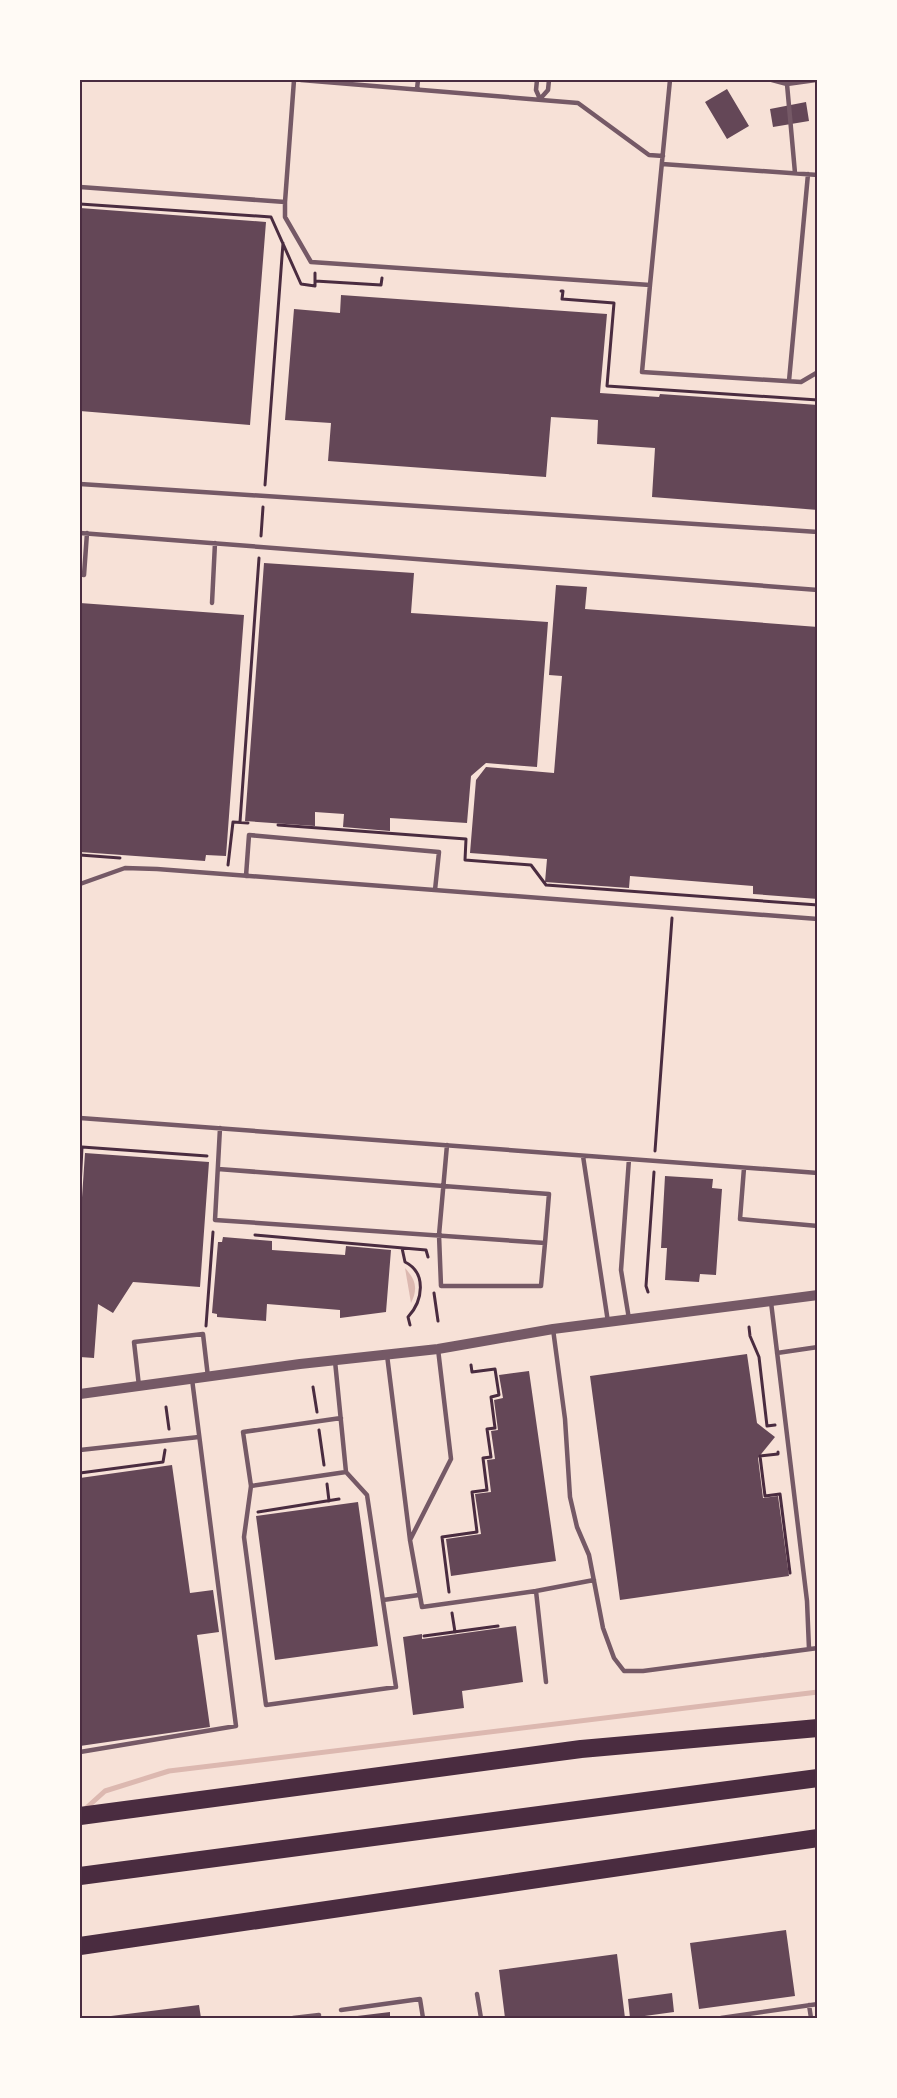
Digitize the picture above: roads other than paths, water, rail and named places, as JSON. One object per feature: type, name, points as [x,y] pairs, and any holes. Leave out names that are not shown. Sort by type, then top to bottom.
[{"type":"highway","points":[[80,1816],[581,1749],[818,1728]]},
{"type":"highway","points":[[80,1876],[818,1778]]},
{"type":"highway","points":[[80,1946],[818,1838]]},
{"type":"street","points":[[80,1394],[438,1349],[553,1329],[818,1295]]},
{"type":"lane","points":[[294,80],[285,217],[311,262],[650,285]]},
{"type":"lane","points":[[301,80],[375,83],[417,89],[578,103],[649,154],[663,156]]},
{"type":"lane","points":[[417,89],[418,80]]},
{"type":"lane","points":[[537,80],[536,90],[540,99]]},
{"type":"lane","points":[[540,99],[548,90],[549,80]]},
{"type":"lane","points":[[670,80],[642,372],[801,382],[818,372]]},
{"type":"lane","points":[[772,80],[787,84],[816,80]]},
{"type":"lane","points":[[787,84],[795,173]]},
{"type":"lane","points":[[662,164],[818,175]]},
{"type":"lane","points":[[789,381],[807,174]]},
{"type":"lane","points":[[80,187],[285,202]]},
{"type":"lane","points":[[80,484],[818,532]]},
{"type":"lane","points":[[80,533],[818,590]]},
{"type":"lane","points":[[80,574],[84,575],[87,533]]},
{"type":"lane","points":[[212,603],[215,543]]},
{"type":"lane","points":[[246,876],[249,835],[439,852],[435,890]]},
{"type":"lane","points":[[80,884],[125,868],[818,919]]},
{"type":"lane","points":[[80,1118],[818,1173]]},
{"type":"lane","points":[[220,1128],[215,1220],[545,1243]]},
{"type":"lane","points":[[218,1168],[443,1186],[549,1194],[541,1286],[441,1286],[439,1235],[443,1186],[447,1145]]},
{"type":"lane","points":[[583,1156],[608,1322]]},
{"type":"lane","points":[[629,1319],[621,1270],[630,1159]]},
{"type":"lane","points":[[744,1168],[740,1218],[818,1226]]},
{"type":"lane","points":[[771,1302],[807,1601],[809,1649]]},
{"type":"lane","points":[[553,1329],[565,1419],[570,1497],[577,1527],[589,1555],[603,1628],[614,1658],[624,1671],[643,1671],[818,1647]]},
{"type":"lane","points":[[139,1386],[134,1342],[203,1334],[208,1377]]},
{"type":"lane","points":[[777,1353],[818,1347]]},
{"type":"lane","points":[[410,1540],[451,1459],[438,1349]]},
{"type":"lane","points":[[387,1355],[410,1540],[422,1606],[536,1591],[594,1580]]},
{"type":"lane","points":[[335,1361],[341,1418],[346,1472],[367,1495],[396,1687],[266,1705],[244,1537],[251,1486],[243,1432],[341,1418]]},
{"type":"lane","points":[[80,1752],[236,1726],[192,1379]]},
{"type":"lane","points":[[80,1450],[199,1437]]},
{"type":"lane","points":[[251,1486],[346,1472]]},
{"type":"lane","points":[[536,1591],[546,1682]]},
{"type":"lane","points":[[383,1600],[419,1595]]},
{"type":"lane","points":[[477,1994],[481,2019]]},
{"type":"lane","points":[[341,2010],[420,1999],[423,2019]]},
{"type":"lane","points":[[721,2019],[818,2004]]},
{"type":"lane","points":[[809,2006],[811,2019]]},
{"type":"lane","points":[[293,2019],[319,2015]]},
{"type":"waterway","points":[[84,1810],[105,1791],[169,1771],[818,1692]]}]
